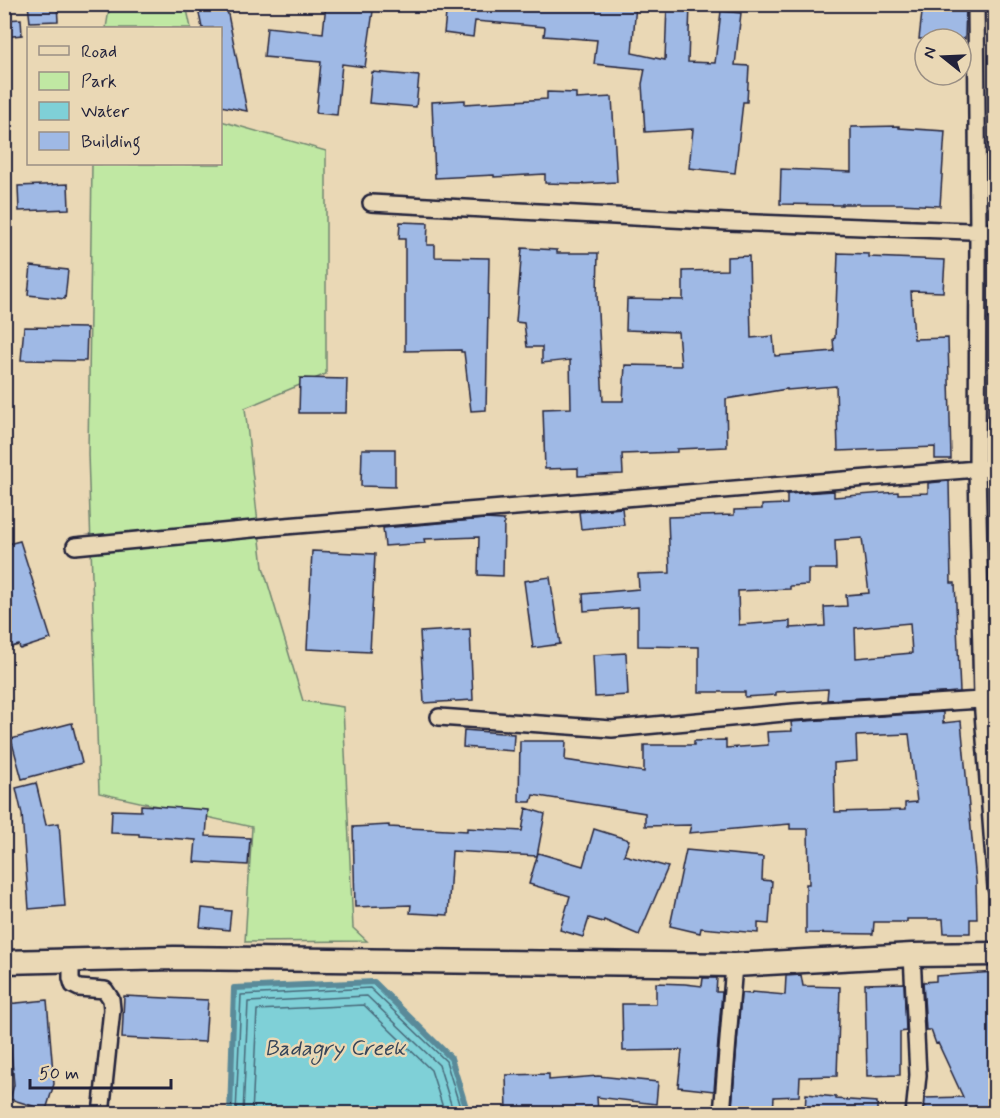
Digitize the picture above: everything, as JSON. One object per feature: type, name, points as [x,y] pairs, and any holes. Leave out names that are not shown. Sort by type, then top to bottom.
[{"type":"street","points":[[976,4],[977,469],[996,888]]},
{"type":"street","points":[[371,203],[728,222],[996,232]]},
{"type":"street","points":[[75,546],[996,468]]},
{"type":"street","points":[[439,717],[612,729],[794,712],[989,699]]},
{"type":"street","points":[[4,962],[174,958],[734,965],[912,954],[996,954]]},
{"type":"street","points":[[912,954],[918,1075],[914,1113]]},
{"type":"street","points":[[71,960],[73,985],[79,988],[105,990],[111,999],[112,1009],[101,1113]]},
{"type":"street","points":[[722,1113],[734,965]]},
{"type":"green space","points":[[110,4],[186,5],[191,27],[106,27]]},
{"type":"green space","points":[[222,121],[326,151],[326,374],[245,408],[263,567],[303,701],[343,707],[353,928],[367,941],[245,942],[252,827],[99,793],[88,454],[92,165],[222,165]]},
{"type":"water","name":"Badagry Creek","points":[[374,982],[451,1058],[468,1113],[230,1113],[234,988]]},
{"type":"building","points":[[28,4],[57,4],[58,21],[30,22]]},
{"type":"building","points":[[197,4],[226,4],[247,111],[222,106],[222,27],[202,27]]},
{"type":"building","points":[[326,4],[374,4],[365,67],[342,64],[337,115],[316,113],[321,62],[264,57],[267,27],[323,33]]},
{"type":"building","points":[[447,4],[636,4],[632,53],[665,60],[667,4],[690,4],[688,62],[715,63],[721,11],[741,13],[735,65],[749,66],[747,102],[743,102],[735,173],[689,168],[693,129],[645,132],[642,84],[645,69],[594,64],[597,40],[544,36],[545,27],[475,21],[473,37],[444,33]]},
{"type":"building","points":[[923,4],[966,4],[965,27],[920,27]]},
{"type":"building","points":[[21,19],[22,35],[4,37],[4,20]]},
{"type":"building","points":[[372,72],[419,76],[416,107],[369,103]]},
{"type":"building","points":[[547,92],[576,93],[576,99],[612,97],[617,182],[545,183],[545,174],[435,178],[432,102],[465,100],[465,104],[547,99]]},
{"type":"building","points":[[899,126],[899,128],[945,131],[940,206],[780,204],[781,169],[851,172],[851,127]]},
{"type":"building","points":[[68,184],[69,209],[19,211],[18,186]]},
{"type":"building","points":[[400,222],[428,223],[427,245],[435,245],[435,257],[489,258],[486,410],[471,411],[464,352],[461,350],[405,351],[405,239],[399,239]]},
{"type":"building","points":[[522,248],[557,250],[557,253],[598,253],[597,295],[603,401],[623,401],[625,365],[681,366],[678,332],[626,330],[627,299],[683,300],[683,271],[727,270],[727,257],[749,256],[751,338],[773,336],[775,356],[834,351],[838,253],[869,254],[869,257],[945,260],[943,292],[911,291],[914,339],[948,338],[951,459],[935,459],[935,447],[838,451],[836,386],[787,389],[726,399],[727,447],[622,454],[623,474],[578,476],[578,468],[545,469],[543,409],[571,408],[570,360],[542,363],[542,347],[527,347],[524,323],[516,322]]},
{"type":"building","points":[[31,266],[68,270],[65,299],[28,295]]},
{"type":"building","points":[[24,327],[87,328],[86,361],[21,360]]},
{"type":"building","points":[[300,378],[347,379],[346,413],[299,413]]},
{"type":"building","points":[[362,449],[395,449],[395,487],[361,486]]},
{"type":"building","points":[[949,481],[951,583],[955,583],[960,692],[827,700],[828,689],[776,692],[776,695],[745,697],[745,692],[699,692],[699,647],[638,646],[638,607],[584,611],[583,594],[639,589],[638,574],[670,573],[668,517],[734,515],[734,510],[762,509],[762,505],[787,504],[787,494],[834,491],[834,497],[898,492],[898,494],[928,493],[928,483]],"holes":[[[862,538],[869,593],[846,595],[847,606],[824,607],[825,626],[790,628],[790,621],[739,625],[738,591],[790,589],[790,586],[808,585],[808,569],[836,569],[835,540]],[[910,623],[912,653],[856,658],[855,628]]]},
{"type":"building","points":[[622,508],[624,525],[581,529],[579,512]]},
{"type":"building","points":[[484,519],[504,520],[503,576],[478,575],[479,537],[424,539],[425,543],[385,546],[383,528]]},
{"type":"building","points":[[20,541],[51,639],[20,649],[19,645],[4,649],[4,545]]},
{"type":"building","points":[[312,551],[375,554],[370,652],[307,649]]},
{"type":"building","points":[[550,577],[560,644],[533,648],[524,581]]},
{"type":"building","points":[[470,629],[473,700],[424,703],[420,632]]},
{"type":"building","points":[[626,653],[628,695],[595,697],[593,655]]},
{"type":"building","points":[[943,712],[943,723],[961,721],[976,882],[977,919],[970,919],[970,933],[944,933],[943,919],[907,919],[907,922],[874,922],[873,934],[806,933],[806,884],[809,884],[808,829],[790,829],[790,824],[689,833],[691,825],[645,826],[645,813],[533,795],[531,802],[519,802],[520,741],[566,741],[565,760],[644,772],[644,745],[694,745],[694,741],[726,740],[726,748],[768,745],[767,732],[792,731],[791,722]],"holes":[[[909,734],[917,802],[905,803],[905,810],[835,812],[834,763],[857,761],[856,736]]]},
{"type":"building","points":[[72,723],[82,763],[22,779],[11,739]]},
{"type":"building","points":[[464,730],[514,734],[513,751],[463,747]]},
{"type":"building","points":[[36,783],[46,825],[59,823],[65,906],[29,909],[22,814],[16,788]]},
{"type":"building","points":[[141,805],[208,810],[206,836],[250,838],[248,865],[194,862],[196,840],[111,833],[112,810],[141,811]]},
{"type":"building","points":[[526,808],[545,814],[537,856],[452,851],[448,915],[410,913],[411,905],[355,907],[353,827],[389,825],[389,827],[467,831],[467,828],[522,831]]},
{"type":"building","points":[[594,829],[629,840],[624,855],[668,867],[639,935],[604,920],[603,922],[589,918],[583,937],[560,930],[570,896],[529,884],[538,853],[583,866]]},
{"type":"building","points":[[686,850],[763,857],[762,880],[772,881],[769,924],[758,923],[758,933],[701,928],[700,933],[670,926]]},
{"type":"building","points":[[202,908],[231,911],[229,930],[200,927]]},
{"type":"building","points":[[996,972],[996,1113],[924,1113],[925,1098],[963,1097],[931,1030],[926,1030],[923,982],[936,981],[936,976]]},
{"type":"building","points":[[801,975],[803,986],[840,987],[837,1076],[800,1077],[799,1096],[774,1097],[773,1113],[746,1113],[747,1107],[732,1108],[741,993],[785,995],[786,976]]},
{"type":"building","points":[[703,978],[717,978],[716,992],[722,992],[714,1091],[678,1087],[682,1050],[623,1051],[622,1004],[656,1004],[656,983],[702,986]]},
{"type":"building","points":[[904,983],[906,1031],[900,1032],[900,1075],[867,1076],[865,984]]},
{"type":"building","points":[[124,996],[208,1000],[205,1042],[122,1038]]},
{"type":"building","points":[[47,1000],[54,1084],[46,1110],[10,1099],[14,1085],[7,1004]]},
{"type":"building","points":[[549,1074],[549,1080],[598,1076],[658,1082],[656,1104],[597,1097],[598,1113],[507,1113],[506,1075]]},
{"type":"building","points":[[806,1094],[877,1102],[877,1113],[805,1113]]},
{"type":"waterway","points":[[230,1114],[234,988],[374,982],[451,1058],[468,1114]]}]
